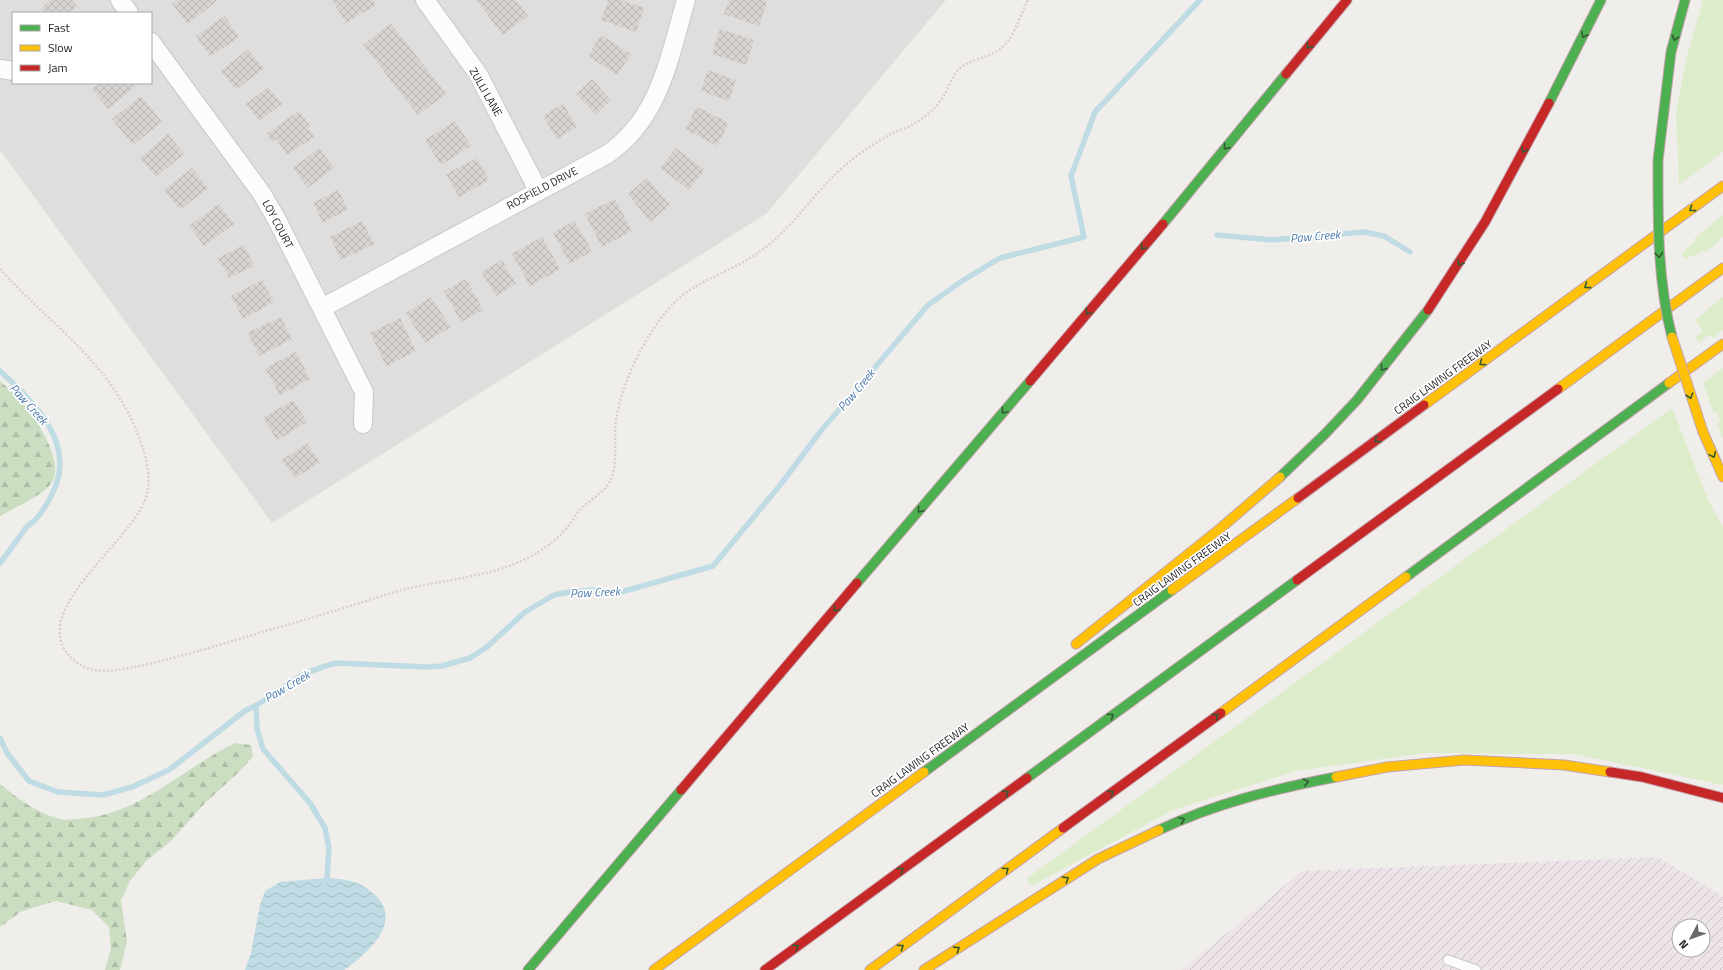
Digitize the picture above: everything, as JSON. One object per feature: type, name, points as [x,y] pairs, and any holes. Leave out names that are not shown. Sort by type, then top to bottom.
[{"type":"highway","points":[[528,970],[1152,237],[1347,0]]},
{"type":"highway","points":[[1067,651],[1159,576],[1240,513],[1299,460],[1372,383],[1440,295],[1471,244],[1511,176],[1602,0]]},
{"type":"highway","points":[[1685,0],[1671,52],[1658,160],[1658,246],[1663,293],[1683,377],[1703,432],[1723,477]]},
{"type":"highway","name":"CRAIG LAWING FREEWAY","points":[[654,970],[1723,186]]},
{"type":"highway","points":[[765,970],[1723,268]]},
{"type":"highway","points":[[870,970],[1723,344]]},
{"type":"highway","points":[[890,796],[1018,691]]},
{"type":"highway","points":[[924,970],[1098,859],[1161,829],[1217,806],[1284,786],[1388,767],[1472,760],[1564,765],[1642,776],[1723,798]]},
{"type":"street","points":[[120,0],[129,12]]},
{"type":"street","name":"ZULLI LANE","points":[[425,0],[478,74],[538,190]]},
{"type":"street","name":"ROSFIELD DRIVE","points":[[322,308],[424,254],[538,190],[606,155],[622,144],[636,129],[661,85],[686,0]]},
{"type":"street","name":"LOY COURT","points":[[152,43],[262,194],[364,392],[363,424]]},
{"type":"street","points":[[0,69],[12,71]]},
{"type":"lane","points":[[1448,960],[1476,970]]},
{"type":"path","points":[[0,268],[14,284],[81,347],[106,377],[125,405],[139,436],[147,460],[149,477],[147,495],[140,512],[129,529],[72,595],[61,615],[58,630],[62,646],[70,658],[82,667],[96,671],[114,670],[142,665],[183,655],[402,590],[485,573],[514,564],[540,551],[558,537],[569,526],[579,510],[606,488],[611,480],[615,449],[616,423],[621,397],[634,364],[661,319],[674,303],[688,291],[741,264],[765,249],[790,225],[827,182],[851,160],[891,134],[913,125],[930,112],[942,99],[956,72],[966,63],[994,54],[1002,48],[1009,40],[1028,0]]},
{"type":"shaded area","points":[[0,0],[946,0],[766,214],[272,523],[0,150]]},
{"type":"shaded area","points":[[1658,857],[1723,896],[1723,970],[1182,970],[1302,871]]},
{"type":"green space","points":[[1703,0],[1723,0],[1723,152],[1679,185],[1676,113],[1686,60]]},
{"type":"green space","points":[[1723,215],[1723,237],[1706,252],[1704,251],[1685,259],[1681,254],[1695,241],[1694,239]]},
{"type":"green space","points":[[1723,297],[1723,330],[1713,338],[1710,334],[1694,347],[1699,341],[1696,339],[1693,340],[1703,331],[1695,320]]},
{"type":"green space","points":[[1723,368],[1723,439],[1717,423],[1720,422],[1717,412],[1714,414],[1703,383]]},
{"type":"green space","points":[[0,381],[19,398],[42,430],[52,451],[55,462],[55,472],[50,485],[44,490],[30,500],[0,516]]},
{"type":"green space","points":[[1672,408],[1709,502],[1723,527],[1723,785],[1574,754],[1426,753],[1296,771],[1173,810],[1031,886],[1026,879]]},
{"type":"green space","points":[[235,743],[251,745],[253,756],[241,770],[204,804],[171,841],[147,860],[130,881],[121,900],[127,941],[120,970],[105,970],[111,948],[109,927],[92,910],[56,901],[22,911],[0,927],[0,784],[28,805],[52,817],[66,820],[97,816],[118,810],[139,801],[216,753]]},
{"type":"water","points":[[327,878],[347,880],[358,884],[375,895],[383,905],[386,916],[384,926],[379,937],[372,946],[344,970],[245,970],[251,953],[260,905],[265,891],[280,882]]},
{"type":"building","points":[[50,0],[72,0],[77,6],[70,12],[44,12],[41,8]]},
{"type":"building","points":[[178,0],[217,1],[188,24],[172,4]]},
{"type":"building","points":[[332,0],[373,0],[376,5],[346,23]]},
{"type":"building","points":[[476,0],[516,0],[528,16],[503,35]]},
{"type":"building","points":[[608,0],[621,0],[644,8],[636,32],[601,20]]},
{"type":"building","points":[[729,0],[761,0],[767,2],[759,26],[724,14]]},
{"type":"building","points":[[225,16],[239,37],[210,57],[196,36]]},
{"type":"building","points":[[391,23],[446,94],[418,115],[363,45]]},
{"type":"building","points":[[720,29],[754,40],[746,65],[712,54]]},
{"type":"building","points":[[601,35],[631,54],[617,75],[588,56]]},
{"type":"building","points":[[248,49],[264,68],[236,90],[221,71]]},
{"type":"building","points":[[708,70],[736,80],[729,101],[701,91]]},
{"type":"building","points":[[592,79],[611,100],[596,115],[576,94]]},
{"type":"building","points":[[99,84],[133,84],[135,87],[108,109],[92,89]]},
{"type":"building","points":[[268,87],[282,104],[259,121],[246,104]]},
{"type":"building","points":[[141,96],[162,122],[133,145],[112,119]]},
{"type":"building","points":[[563,104],[577,127],[557,139],[543,116]]},
{"type":"building","points":[[697,107],[729,123],[717,146],[685,129]]},
{"type":"building","points":[[299,111],[310,126],[308,128],[314,137],[287,155],[276,139],[272,142],[266,134]]},
{"type":"building","points":[[455,121],[471,146],[441,165],[425,140]]},
{"type":"building","points":[[168,134],[184,154],[156,177],[140,158]]},
{"type":"building","points":[[319,148],[334,168],[308,188],[293,168]]},
{"type":"building","points":[[676,148],[705,170],[689,190],[660,168]]},
{"type":"building","points":[[477,158],[489,180],[459,197],[446,174]]},
{"type":"building","points":[[192,168],[208,188],[180,210],[164,190]]},
{"type":"building","points":[[647,178],[670,205],[650,222],[628,194]]},
{"type":"building","points":[[338,190],[348,209],[323,223],[313,203]]},
{"type":"building","points":[[615,199],[632,231],[602,247],[585,214]]},
{"type":"building","points":[[219,204],[234,224],[204,246],[189,226]]},
{"type":"building","points":[[362,221],[374,244],[341,260],[330,237]]},
{"type":"building","points":[[574,221],[592,251],[570,264],[553,233]]},
{"type":"building","points":[[542,237],[560,269],[530,286],[512,254]]},
{"type":"building","points":[[244,245],[254,266],[229,278],[218,258]]},
{"type":"building","points":[[502,260],[516,284],[496,296],[481,272]]},
{"type":"building","points":[[466,279],[483,310],[461,322],[444,291]]},
{"type":"building","points":[[262,280],[274,302],[243,319],[231,296]]},
{"type":"building","points":[[431,297],[451,327],[425,343],[406,313]]},
{"type":"building","points":[[281,317],[292,339],[259,356],[248,333]]},
{"type":"building","points":[[400,318],[416,351],[386,366],[370,333]]},
{"type":"building","points":[[296,352],[310,379],[280,395],[265,368]]},
{"type":"building","points":[[293,400],[307,422],[277,440],[263,418]]},
{"type":"building","points":[[307,443],[320,462],[295,478],[282,460]]},
{"type":"waterway","name":"Paw Creek","points":[[0,738],[7,753],[29,781],[58,792],[103,795],[132,787],[169,770],[246,710],[252,708],[294,680],[318,669],[336,663],[426,667],[442,666],[470,658],[487,647],[525,612],[554,595],[593,590],[621,592],[713,566],[781,484],[820,432],[928,305],[962,281],[1000,258],[1084,237],[1071,176],[1095,112],[1200,0]]},
{"type":"waterway","name":"Paw Creek","points":[[1217,235],[1272,240],[1364,232],[1384,236],[1410,252]]},
{"type":"waterway","name":"Paw Creek","points":[[0,371],[40,412],[50,427],[57,444],[60,461],[58,479],[47,504],[36,519],[26,528],[0,563]]},
{"type":"waterway","points":[[256,706],[257,729],[263,749],[310,803],[325,828],[329,848],[327,878],[324,884]]},
{"type":"traffic: fast","points":[[1549,103],[1601,0]]},
{"type":"traffic: fast","points":[[1658,160],[1671,52],[1685,0]]},
{"type":"traffic: fast","points":[[1163,224],[1286,74]]},
{"type":"traffic: fast","points":[[1658,160],[1659,249],[1663,293],[1672,337]]},
{"type":"traffic: fast","points":[[1280,477],[1325,434],[1357,400],[1428,310]]},
{"type":"traffic: fast","points":[[857,583],[1030,381]]},
{"type":"traffic: fast","points":[[1406,577],[1669,383]]},
{"type":"traffic: fast","points":[[1027,778],[1297,580]]},
{"type":"traffic: fast","points":[[924,772],[1172,590]]},
{"type":"traffic: fast","points":[[1159,830],[1180,820],[1246,798],[1336,777]]},
{"type":"traffic: fast","points":[[528,970],[681,790]]},
{"type":"traffic: slow","points":[[1424,405],[1723,186]]},
{"type":"traffic: slow","points":[[1558,389],[1723,268]]},
{"type":"traffic: slow","points":[[1672,337],[1703,432]]},
{"type":"traffic: slow","points":[[1669,383],[1723,344]]},
{"type":"traffic: slow","points":[[1703,432],[1723,477]]},
{"type":"traffic: slow","points":[[1076,644],[1222,527],[1280,477]]},
{"type":"traffic: slow","points":[[1172,590],[1298,498]]},
{"type":"traffic: slow","points":[[1221,713],[1406,577]]},
{"type":"traffic: slow","points":[[1336,777],[1387,767],[1464,760],[1564,765],[1610,772]]},
{"type":"traffic: slow","points":[[654,970],[924,772]]},
{"type":"traffic: slow","points":[[870,970],[1063,828]]},
{"type":"traffic: slow","points":[[924,970],[1098,859],[1159,830]]},
{"type":"traffic: jam","points":[[1286,74],[1347,0]]},
{"type":"traffic: jam","points":[[1428,310],[1485,222],[1549,103]]},
{"type":"traffic: jam","points":[[1030,381],[1163,224]]},
{"type":"traffic: jam","points":[[1297,580],[1558,389]]},
{"type":"traffic: jam","points":[[1298,498],[1424,405]]},
{"type":"traffic: jam","points":[[681,790],[857,583]]},
{"type":"traffic: jam","points":[[1063,828],[1221,713]]},
{"type":"traffic: jam","points":[[1610,772],[1642,777],[1723,798]]},
{"type":"traffic: jam","points":[[765,970],[1027,778]]}]
